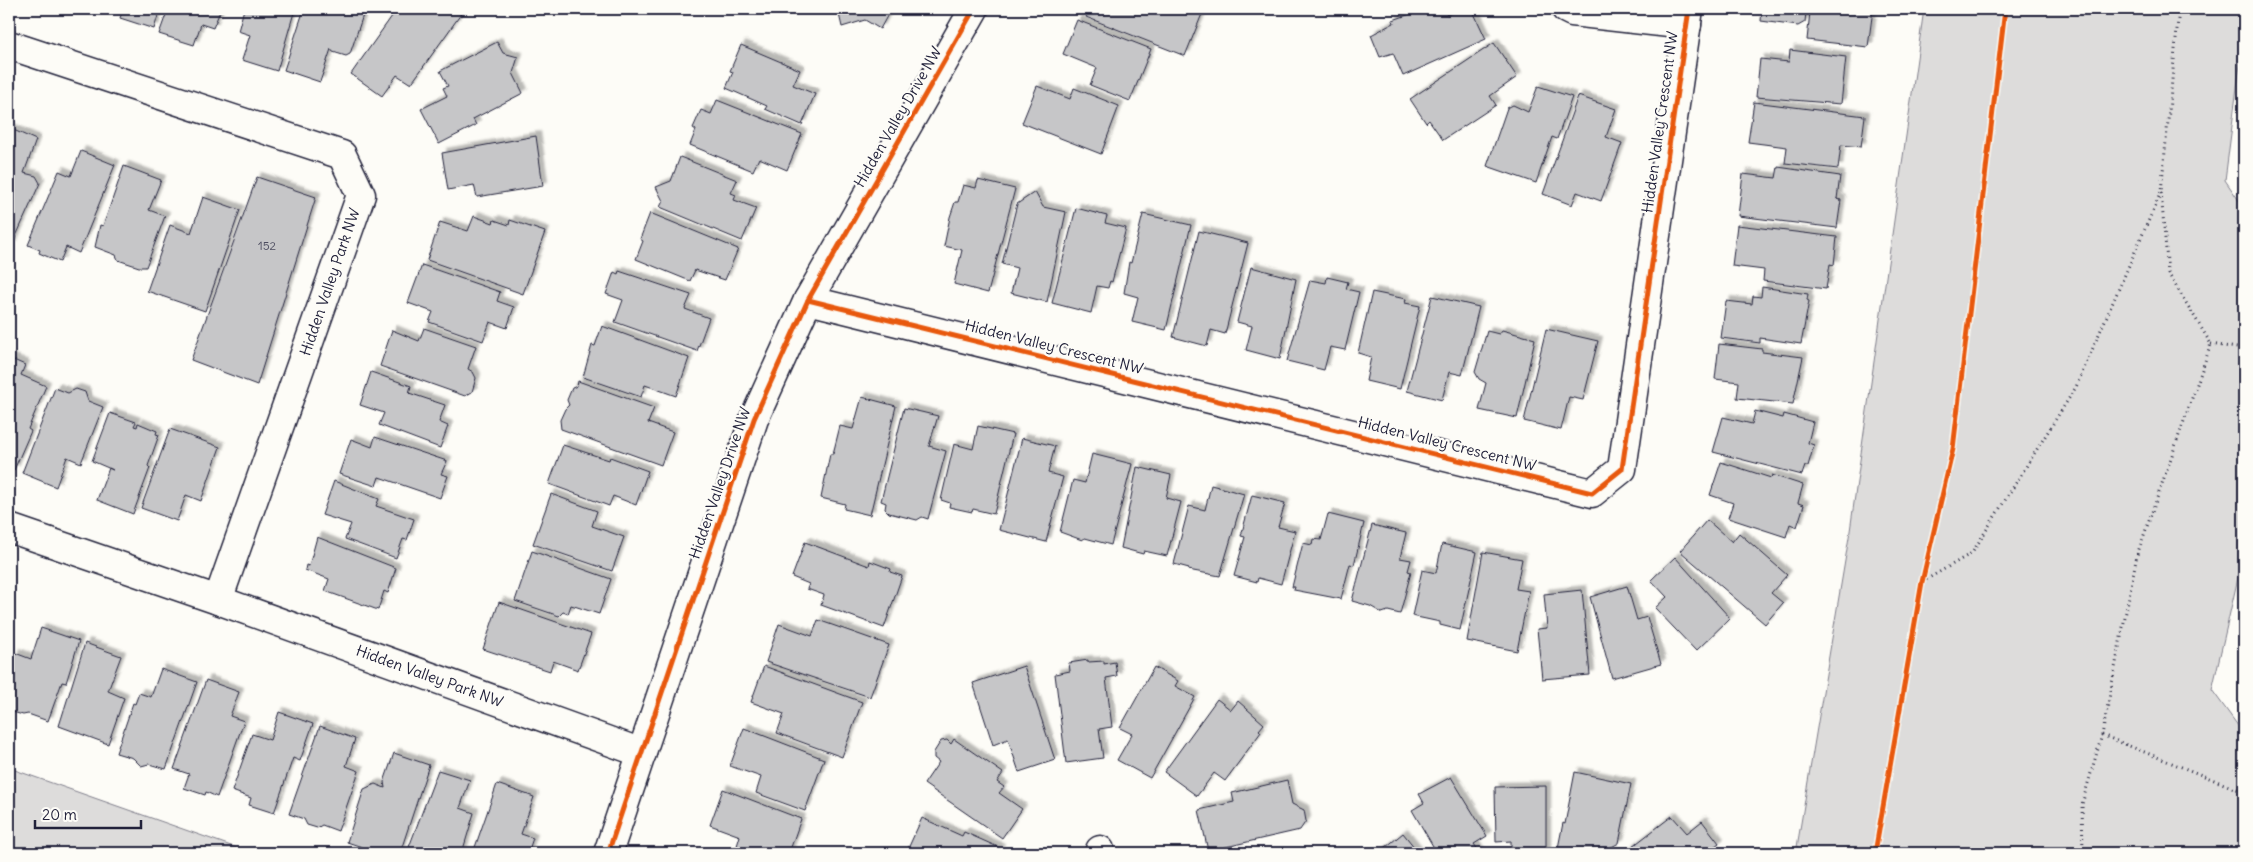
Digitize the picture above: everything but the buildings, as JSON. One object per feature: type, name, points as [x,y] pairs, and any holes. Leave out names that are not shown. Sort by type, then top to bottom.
[{"type":"street","name":"Hidden Valley Drive NW","points":[[608,853],[754,419],[808,300],[974,9]]},
{"type":"street","name":"Hidden Valley Crescent NW","points":[[808,300],[1592,493],[1622,469],[1688,17],[1572,12],[1566,9]]},
{"type":"street","name":"Hidden Valley Park NW","points":[[9,46],[342,155],[361,195],[218,600]]},
{"type":"street","name":"Hidden Valley Park NW","points":[[9,528],[218,600],[642,753]]},
{"type":"path","points":[[2179,9],[2161,192],[2168,273],[2212,344],[2244,349]]},
{"type":"path","points":[[1922,582],[1972,553],[2076,386],[2161,192]]},
{"type":"path","points":[[2082,853],[2082,804],[2102,735],[2137,555],[2212,344]]},
{"type":"path","points":[[1920,592],[1924,572]]},
{"type":"path","points":[[2102,735],[2244,792]]},
{"type":"shaded area","points":[[1924,9],[2244,9],[2244,33],[2225,180],[2244,208],[2244,552],[2212,690],[2244,734],[2244,853],[1796,853],[1850,531]]},
{"type":"shaded area","points":[[9,768],[251,853],[9,853]]},
{"type":"cycle path","points":[[608,853],[754,419],[808,300],[974,9]]},
{"type":"cycle path","points":[[808,300],[1592,493],[1622,469],[1689,9]]},
{"type":"cycle path","points":[[1875,853],[1922,582],[1953,449],[2005,9]]}]
